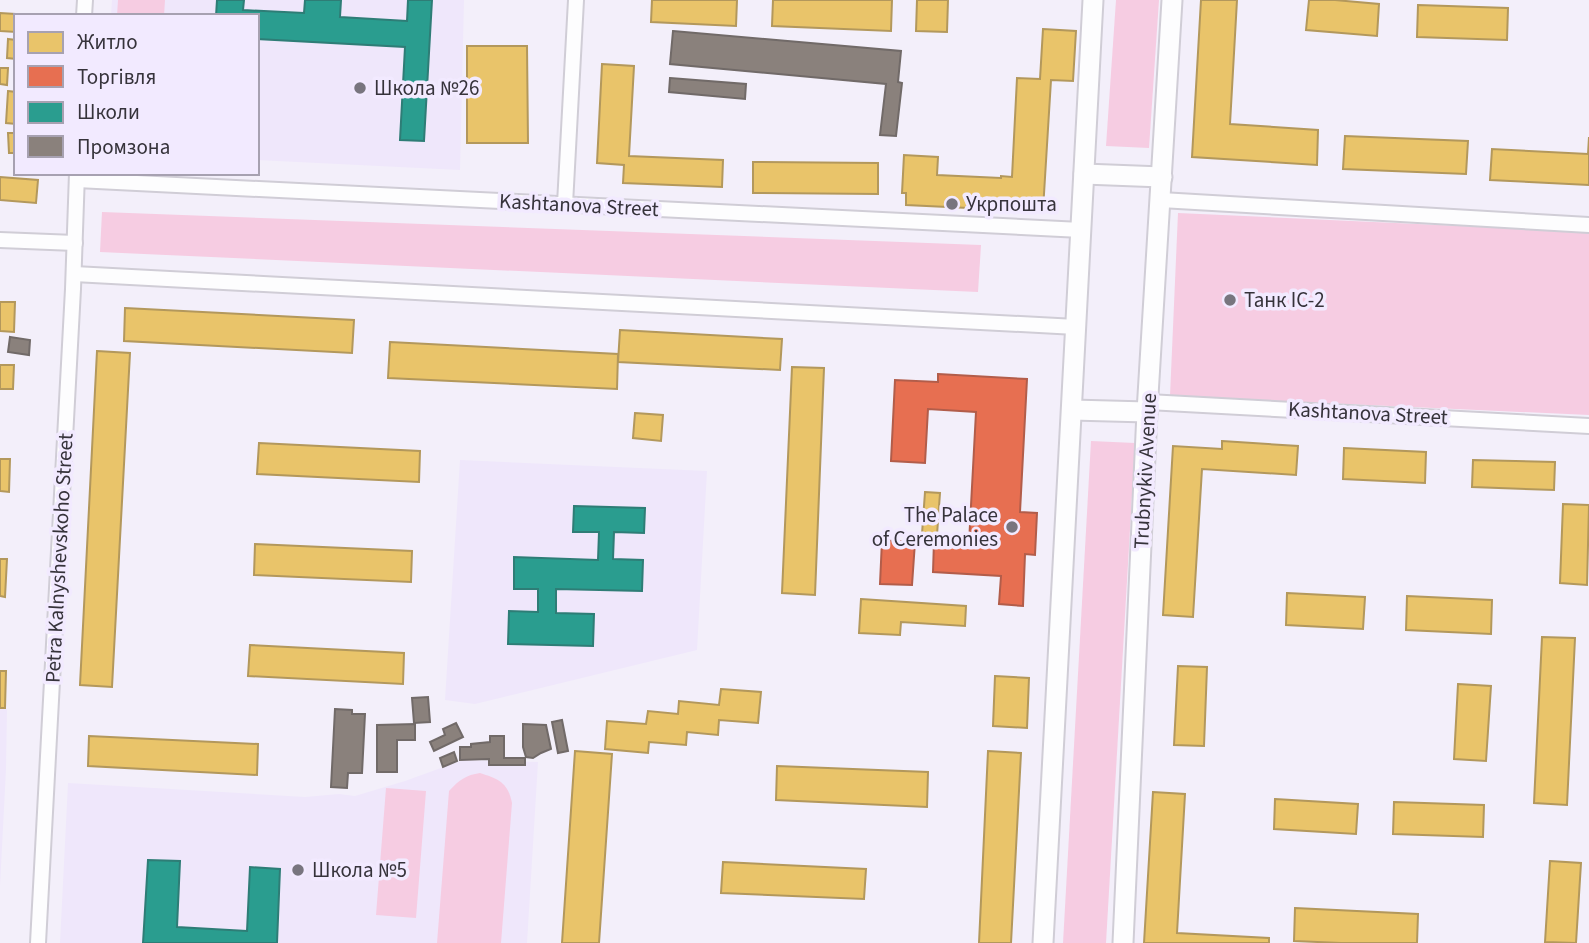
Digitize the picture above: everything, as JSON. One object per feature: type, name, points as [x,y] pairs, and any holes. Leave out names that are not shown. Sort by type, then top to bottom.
[{"type":"main road","points":[[1043,943],[1093,0]]},
{"type":"main road","name":"Trubnykiv Avenue","points":[[1122,943],[1148,407],[1172,0]]},
{"type":"main road","points":[[1084,174],[1162,177]]},
{"type":"main road","points":[[1072,410],[1148,407]]},
{"type":"street","points":[[565,204],[576,0]]},
{"type":"street","name":"Kashtanova Street","points":[[77,177],[1081,230]]},
{"type":"street","name":"Petra Kalnyshevskoho Street","points":[[38,943],[77,177]]},
{"type":"street","points":[[1161,200],[1589,225]]},
{"type":"street","points":[[0,240],[75,243]]},
{"type":"street","points":[[74,274],[1076,327]]},
{"type":"street","name":"Kashtanova Street","points":[[1148,407],[1336,411],[1589,426]]},
{"type":"shaded area","name":"Школа №26","points":[[112,0],[464,0],[460,170],[259,160],[259,14],[111,14]]},
{"type":"shaded area","points":[[118,0],[165,0],[164,14],[117,14]]},
{"type":"shaded area","points":[[1116,0],[1159,0],[1149,148],[1106,146]]},
{"type":"shaded area","points":[[102,212],[981,245],[978,292],[100,252]]},
{"type":"shaded area","points":[[1178,213],[1589,232],[1589,415],[1170,396]]},
{"type":"shaded area","points":[[1091,441],[1135,443],[1106,943],[1063,943]]},
{"type":"shaded area","points":[[460,460],[707,471],[697,650],[475,704],[445,700]]},
{"type":"shaded area","points":[[0,708],[7,709],[0,886]]},
{"type":"shaded area","name":"Школа №5","points":[[463,760],[538,762],[527,943],[60,943],[68,783],[305,797],[339,794],[355,796]]},
{"type":"shaded area","points":[[480,773],[502,783],[512,803],[501,943],[437,943],[449,791],[463,779]]},
{"type":"shaded area","points":[[386,788],[426,791],[416,918],[376,915]]},
{"type":"building: Житло","points":[[652,0],[737,0],[736,26],[651,22]]},
{"type":"building: Житло","points":[[773,0],[892,0],[891,31],[772,26]]},
{"type":"building: Житло","points":[[917,0],[948,0],[947,32],[916,31]]},
{"type":"building: Житло","points":[[1201,0],[1237,0],[1230,124],[1318,130],[1317,165],[1192,157]]},
{"type":"building: Житло","points":[[1309,0],[1379,4],[1377,36],[1306,30]]},
{"type":"building: Житло","points":[[1418,5],[1508,8],[1507,40],[1417,37]]},
{"type":"building: Житло","points":[[0,13],[16,14],[14,32],[0,31]]},
{"type":"building: Житло","points":[[1043,29],[1076,31],[1073,81],[1051,80],[1043,210],[906,205],[906,193],[902,193],[904,155],[938,157],[937,175],[1012,177],[1017,78],[1040,79]]},
{"type":"building: Житло","points":[[8,39],[14,40],[14,59],[7,58]]},
{"type":"building: Житло","points":[[467,46],[527,46],[528,143],[467,143]]},
{"type":"building: Житло","points":[[602,64],[634,66],[629,156],[723,160],[722,187],[623,183],[624,165],[597,163]]},
{"type":"building: Житло","points":[[0,68],[8,68],[7,85],[0,84]]},
{"type":"building: Житло","points":[[8,91],[14,92],[14,124],[6,123]]},
{"type":"building: Житло","points":[[8,133],[14,133],[14,153],[9,153]]},
{"type":"building: Житло","points":[[1345,136],[1468,141],[1466,174],[1343,169]]},
{"type":"building: Житло","points":[[1589,137],[1589,185],[1490,180],[1492,149],[1588,154]]},
{"type":"building: Житло","points":[[753,162],[878,163],[878,194],[753,193]]},
{"type":"building: Житло","points":[[0,177],[38,180],[36,203],[0,200]]},
{"type":"building: Житло","points":[[0,302],[15,302],[14,332],[0,331]]},
{"type":"building: Житло","points":[[125,308],[354,320],[352,353],[124,341]]},
{"type":"building: Житло","points":[[620,330],[782,339],[780,370],[618,362]]},
{"type":"building: Житло","points":[[390,342],[618,354],[617,389],[388,378]]},
{"type":"building: Житло","points":[[97,351],[130,353],[112,687],[80,685]]},
{"type":"building: Житло","points":[[0,365],[14,365],[13,389],[0,389]]},
{"type":"building: Житло","points":[[792,367],[824,368],[815,595],[782,593]]},
{"type":"building: Житло","points":[[635,413],[663,415],[661,441],[633,438]]},
{"type":"building: Житло","points":[[1222,441],[1298,446],[1296,475],[1202,469],[1193,617],[1163,615],[1173,446],[1222,449]]},
{"type":"building: Житло","points":[[259,443],[420,451],[419,482],[257,474]]},
{"type":"building: Житло","points":[[1344,448],[1426,452],[1425,483],[1343,479]]},
{"type":"building: Житло","points":[[0,459],[10,459],[9,492],[0,491]]},
{"type":"building: Житло","points":[[1473,460],[1555,462],[1554,490],[1472,487]]},
{"type":"building: Житло","points":[[925,492],[940,493],[937,535],[922,534]]},
{"type":"building: Житло","points":[[1563,504],[1589,505],[1587,585],[1560,583]]},
{"type":"building: Житло","points":[[255,544],[412,551],[411,582],[254,575]]},
{"type":"building: Житло","points":[[0,559],[7,559],[5,597],[0,596]]},
{"type":"building: Житло","points":[[1287,593],[1365,597],[1363,629],[1286,625]]},
{"type":"building: Житло","points":[[1407,596],[1492,600],[1491,634],[1406,630]]},
{"type":"building: Житло","points":[[861,599],[966,606],[965,626],[901,622],[900,635],[859,633]]},
{"type":"building: Житло","points":[[1542,637],[1575,638],[1567,805],[1534,803]]},
{"type":"building: Житло","points":[[250,645],[404,653],[403,684],[248,676]]},
{"type":"building: Житло","points":[[1178,666],[1207,667],[1204,746],[1174,745]]},
{"type":"building: Житло","points":[[0,671],[6,671],[5,708],[0,708]]},
{"type":"building: Житло","points":[[995,676],[1029,678],[1027,728],[993,726]]},
{"type":"building: Житло","points":[[1458,684],[1491,686],[1486,761],[1454,759]]},
{"type":"building: Житло","points":[[721,689],[761,692],[758,723],[719,720],[718,735],[687,732],[686,745],[649,742],[648,753],[605,749],[607,721],[646,724],[648,711],[678,714],[679,701],[719,705]]},
{"type":"building: Житло","points":[[89,736],[258,744],[257,775],[88,766]]},
{"type":"building: Житло","points":[[575,751],[612,754],[599,943],[562,943]]},
{"type":"building: Житло","points":[[988,751],[1021,753],[1011,943],[979,943]]},
{"type":"building: Житло","points":[[777,766],[928,772],[927,807],[776,800]]},
{"type":"building: Житло","points":[[1153,792],[1185,794],[1177,933],[1269,938],[1269,943],[1144,943]]},
{"type":"building: Житло","points":[[1275,799],[1358,804],[1356,834],[1274,829]]},
{"type":"building: Житло","points":[[1394,802],[1484,805],[1483,837],[1393,834]]},
{"type":"building: Житло","points":[[1550,861],[1581,863],[1576,943],[1545,942]]},
{"type":"building: Житло","points":[[723,862],[866,869],[864,899],[721,893]]},
{"type":"building: Житло","points":[[1295,908],[1418,914],[1417,943],[1294,941]]},
{"type":"building: Торгівля","points":[[938,374],[1027,379],[1020,512],[1037,513],[1035,555],[1025,554],[1023,606],[999,604],[1001,576],[933,572],[934,541],[969,543],[976,412],[928,409],[925,463],[891,461],[895,380],[938,382]]},
{"type":"building: Торгівля","points":[[882,540],[915,542],[912,585],[880,584]]},
{"type":"building: Школи","points":[[217,0],[244,0],[243,10],[304,13],[305,0],[341,0],[340,17],[407,21],[408,0],[432,0],[424,141],[400,140],[405,47],[259,39],[259,14],[216,14]]},
{"type":"building: Школи","points":[[574,506],[645,508],[644,533],[614,532],[613,559],[643,560],[642,591],[556,589],[556,613],[594,614],[593,646],[508,644],[509,611],[538,612],[538,589],[514,589],[514,557],[598,560],[599,532],[573,532]]},
{"type":"building: Школи","points":[[148,860],[180,861],[177,927],[247,931],[250,867],[280,869],[277,943],[143,943]]},
{"type":"building: Промзона","points":[[673,31],[901,51],[898,82],[902,83],[896,136],[880,135],[886,84],[670,64]]},
{"type":"building: Промзона","points":[[670,78],[746,84],[745,99],[669,92]]},
{"type":"building: Промзона","points":[[10,337],[30,340],[29,355],[8,352]]},
{"type":"building: Промзона","points":[[428,697],[430,722],[414,723],[412,698]]},
{"type":"building: Промзона","points":[[335,709],[352,710],[352,714],[365,714],[362,773],[348,773],[347,788],[331,787]]},
{"type":"building: Промзона","points":[[562,720],[568,751],[558,753],[552,722]]},
{"type":"building: Промзона","points":[[456,723],[463,737],[434,751],[430,742],[445,735],[443,729]]},
{"type":"building: Промзона","points":[[415,724],[415,740],[397,740],[397,772],[377,772],[377,725]]},
{"type":"building: Промзона","points":[[523,724],[546,725],[551,749],[533,758],[526,757]]},
{"type":"building: Промзона","points":[[490,736],[504,736],[504,758],[525,758],[525,765],[489,765],[489,759],[460,760],[460,747],[490,742]]},
{"type":"building: Промзона","points":[[454,752],[457,761],[443,767],[440,758]]},
{"type":"place","name":"Школа №26","points":[[360,88]]},
{"type":"place","name":"Укрпошта","points":[[952,204]]},
{"type":"place","name":"Танк ІС-2","points":[[1230,300]]},
{"type":"place","name":"The Palace of Ceremonies","points":[[1012,527]]},
{"type":"place","name":"Школа №5","points":[[298,870]]}]
